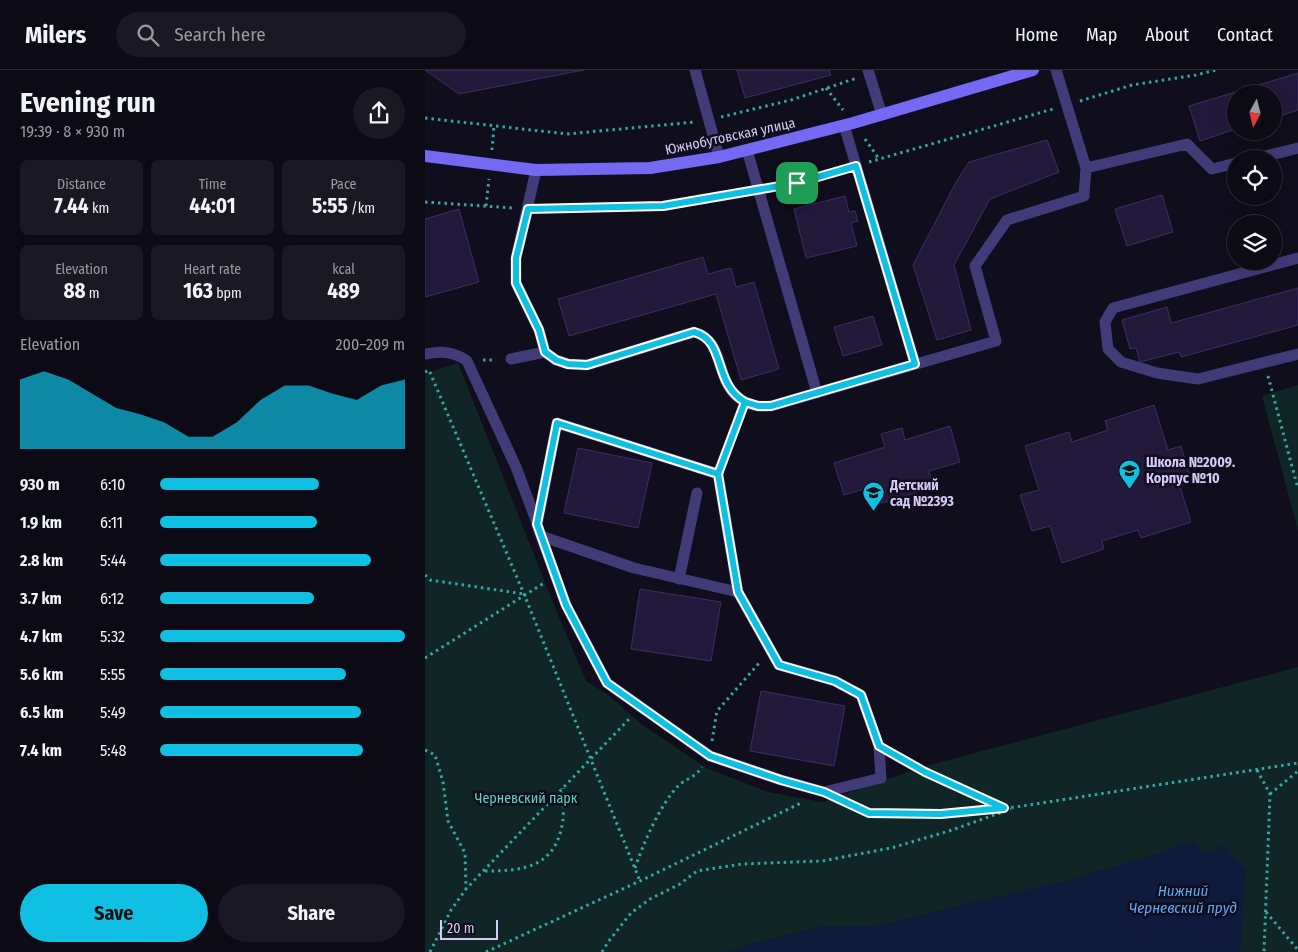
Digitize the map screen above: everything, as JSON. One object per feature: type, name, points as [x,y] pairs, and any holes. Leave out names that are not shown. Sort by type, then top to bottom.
[{"type":"street","name":"Южнобутовская улица","points":[[425,156],[536,170],[650,168],[719,157],[747,150],[882,115],[1033,70]]},
{"type":"lane","points":[[695,70],[719,157]]},
{"type":"lane","points":[[536,170],[516,258],[516,283],[539,330],[545,352],[556,360],[568,364],[587,365],[694,332],[702,334],[714,347],[724,380],[731,392],[745,402],[765,407],[996,341],[975,266],[1007,220],[1084,196],[1086,168],[1056,70]]},
{"type":"lane","points":[[868,72],[882,115]]},
{"type":"lane","points":[[844,125],[915,364]]},
{"type":"lane","points":[[1086,168],[1187,144],[1212,169],[1227,165]]},
{"type":"lane","points":[[1282,152],[1298,148]]},
{"type":"lane","points":[[747,150],[817,393]]},
{"type":"lane","points":[[1298,258],[1113,308],[1105,322],[1108,349],[1121,362],[1157,373],[1198,379],[1298,354]]},
{"type":"lane","points":[[425,354],[447,352],[460,355],[467,361],[516,467],[566,605],[607,683],[710,756],[781,780],[824,792],[881,778],[879,746],[861,695],[835,681],[779,665],[738,592],[718,474],[557,423],[537,524]]},
{"type":"lane","points":[[511,359],[545,352]]},
{"type":"lane","points":[[679,578],[697,493]]},
{"type":"lane","points":[[541,536],[634,568],[738,592]]},
{"type":"path","points":[[425,202],[528,209],[663,206],[797,183],[1132,85],[1197,75],[1216,70]]},
{"type":"path","points":[[425,118],[567,134],[709,120],[791,100],[868,72]]},
{"type":"path","points":[[467,361],[511,359]]},
{"type":"path","points":[[1264,362],[1298,488]]},
{"type":"path","points":[[425,372],[429,370],[524,594],[640,881]]},
{"type":"path","points":[[718,474],[745,402]]},
{"type":"path","points":[[425,575],[430,580],[524,594]]},
{"type":"path","points":[[425,658],[524,594],[556,577]]},
{"type":"path","points":[[635,869],[642,846],[660,811],[678,786],[699,772],[710,756],[717,710],[771,650]]},
{"type":"path","points":[[430,952],[451,910],[466,889],[590,758],[623,727],[639,706]]},
{"type":"path","points":[[879,746],[925,772],[1004,808]]},
{"type":"path","points":[[425,750],[435,755],[443,782],[448,821],[465,853],[466,889]]},
{"type":"path","points":[[487,952],[824,792],[869,813],[941,814],[1016,807],[1298,763]]},
{"type":"path","points":[[1257,770],[1270,794],[1264,952]]},
{"type":"path","points":[[1270,794],[1298,771]]},
{"type":"path","points":[[483,871],[513,871],[539,863],[556,846],[563,820],[563,787]]},
{"type":"path","points":[[602,952],[631,913],[650,899],[680,884],[697,870],[741,864],[822,861],[891,848],[949,831],[1016,807]]},
{"type":"path","points":[[1266,912],[1298,950]]},
{"type":"green space","name":"Черневский парк","points":[[458,363],[586,681],[607,694],[644,726],[707,768],[768,792],[822,802],[922,767],[1298,667],[1298,952],[425,952],[425,374]]},
{"type":"green space","points":[[1298,385],[1298,530],[1262,396]]},
{"type":"water","name":"Нижний Черневский пруд","points":[[1191,841],[1210,854],[1224,844],[1245,870],[1240,952],[726,952],[819,927],[875,926],[1068,880],[1160,853]]},
{"type":"building","points":[[425,70],[584,70],[459,94]]},
{"type":"building","points":[[737,70],[829,70],[831,75],[745,98]]},
{"type":"building","points":[[1298,73],[1298,110],[1283,115],[1283,85],[1258,85]]},
{"type":"building","points":[[1227,94],[1227,132],[1200,141],[1189,106]]},
{"type":"building","points":[[1047,140],[1059,172],[990,199],[954,265],[971,330],[937,340],[913,265],[956,182],[969,162]]},
{"type":"building","points":[[1162,195],[1173,232],[1127,246],[1115,209]]},
{"type":"building","points":[[845,196],[849,212],[855,211],[858,221],[851,223],[857,246],[806,258],[794,209]]},
{"type":"building","points":[[459,209],[479,282],[425,297],[425,219]]},
{"type":"building","points":[[703,257],[708,274],[731,268],[736,287],[754,282],[779,369],[741,380],[716,294],[569,336],[558,299]]},
{"type":"building","points":[[1298,288],[1298,325],[1181,357],[1179,352],[1140,362],[1136,348],[1130,349],[1122,320],[1167,307],[1171,323]]},
{"type":"building","points":[[873,316],[882,345],[843,356],[834,327]]},
{"type":"building","points":[[1154,405],[1168,450],[1181,446],[1192,482],[1180,486],[1191,522],[1141,538],[1138,530],[1102,541],[1104,549],[1062,563],[1050,526],[1032,531],[1020,495],[1039,490],[1025,446],[1069,432],[1072,442],[1108,430],[1105,421]]},
{"type":"building","points":[[950,426],[960,462],[929,471],[934,487],[882,503],[877,485],[844,495],[834,463],[885,447],[881,434],[902,428],[905,440]]},
{"type":"building","points":[[578,448],[652,463],[638,528],[564,513]]},
{"type":"building","points":[[640,589],[721,602],[711,661],[631,649]]},
{"type":"building","points":[[761,691],[845,706],[834,766],[750,751]]},
{"type":"place","name":"Школа №2009. Корпус №10","points":[[1130,489]]},
{"type":"place","name":"Детский сад №2393","points":[[874,512]]},
{"type":"route","points":[[797,183],[663,206],[528,209],[516,258],[516,283],[539,330],[545,352],[556,360],[568,364],[587,365],[694,332],[702,334],[709,340],[714,347],[724,380],[731,392],[745,402],[718,474],[738,592],[779,665],[835,681],[861,695],[879,746],[925,772],[1004,808],[941,814],[869,813],[824,792],[781,780],[710,756],[607,683],[566,605],[537,524],[557,423],[718,474],[731,438],[745,402],[758,406],[771,406],[915,364],[856,166],[797,183]]}]
